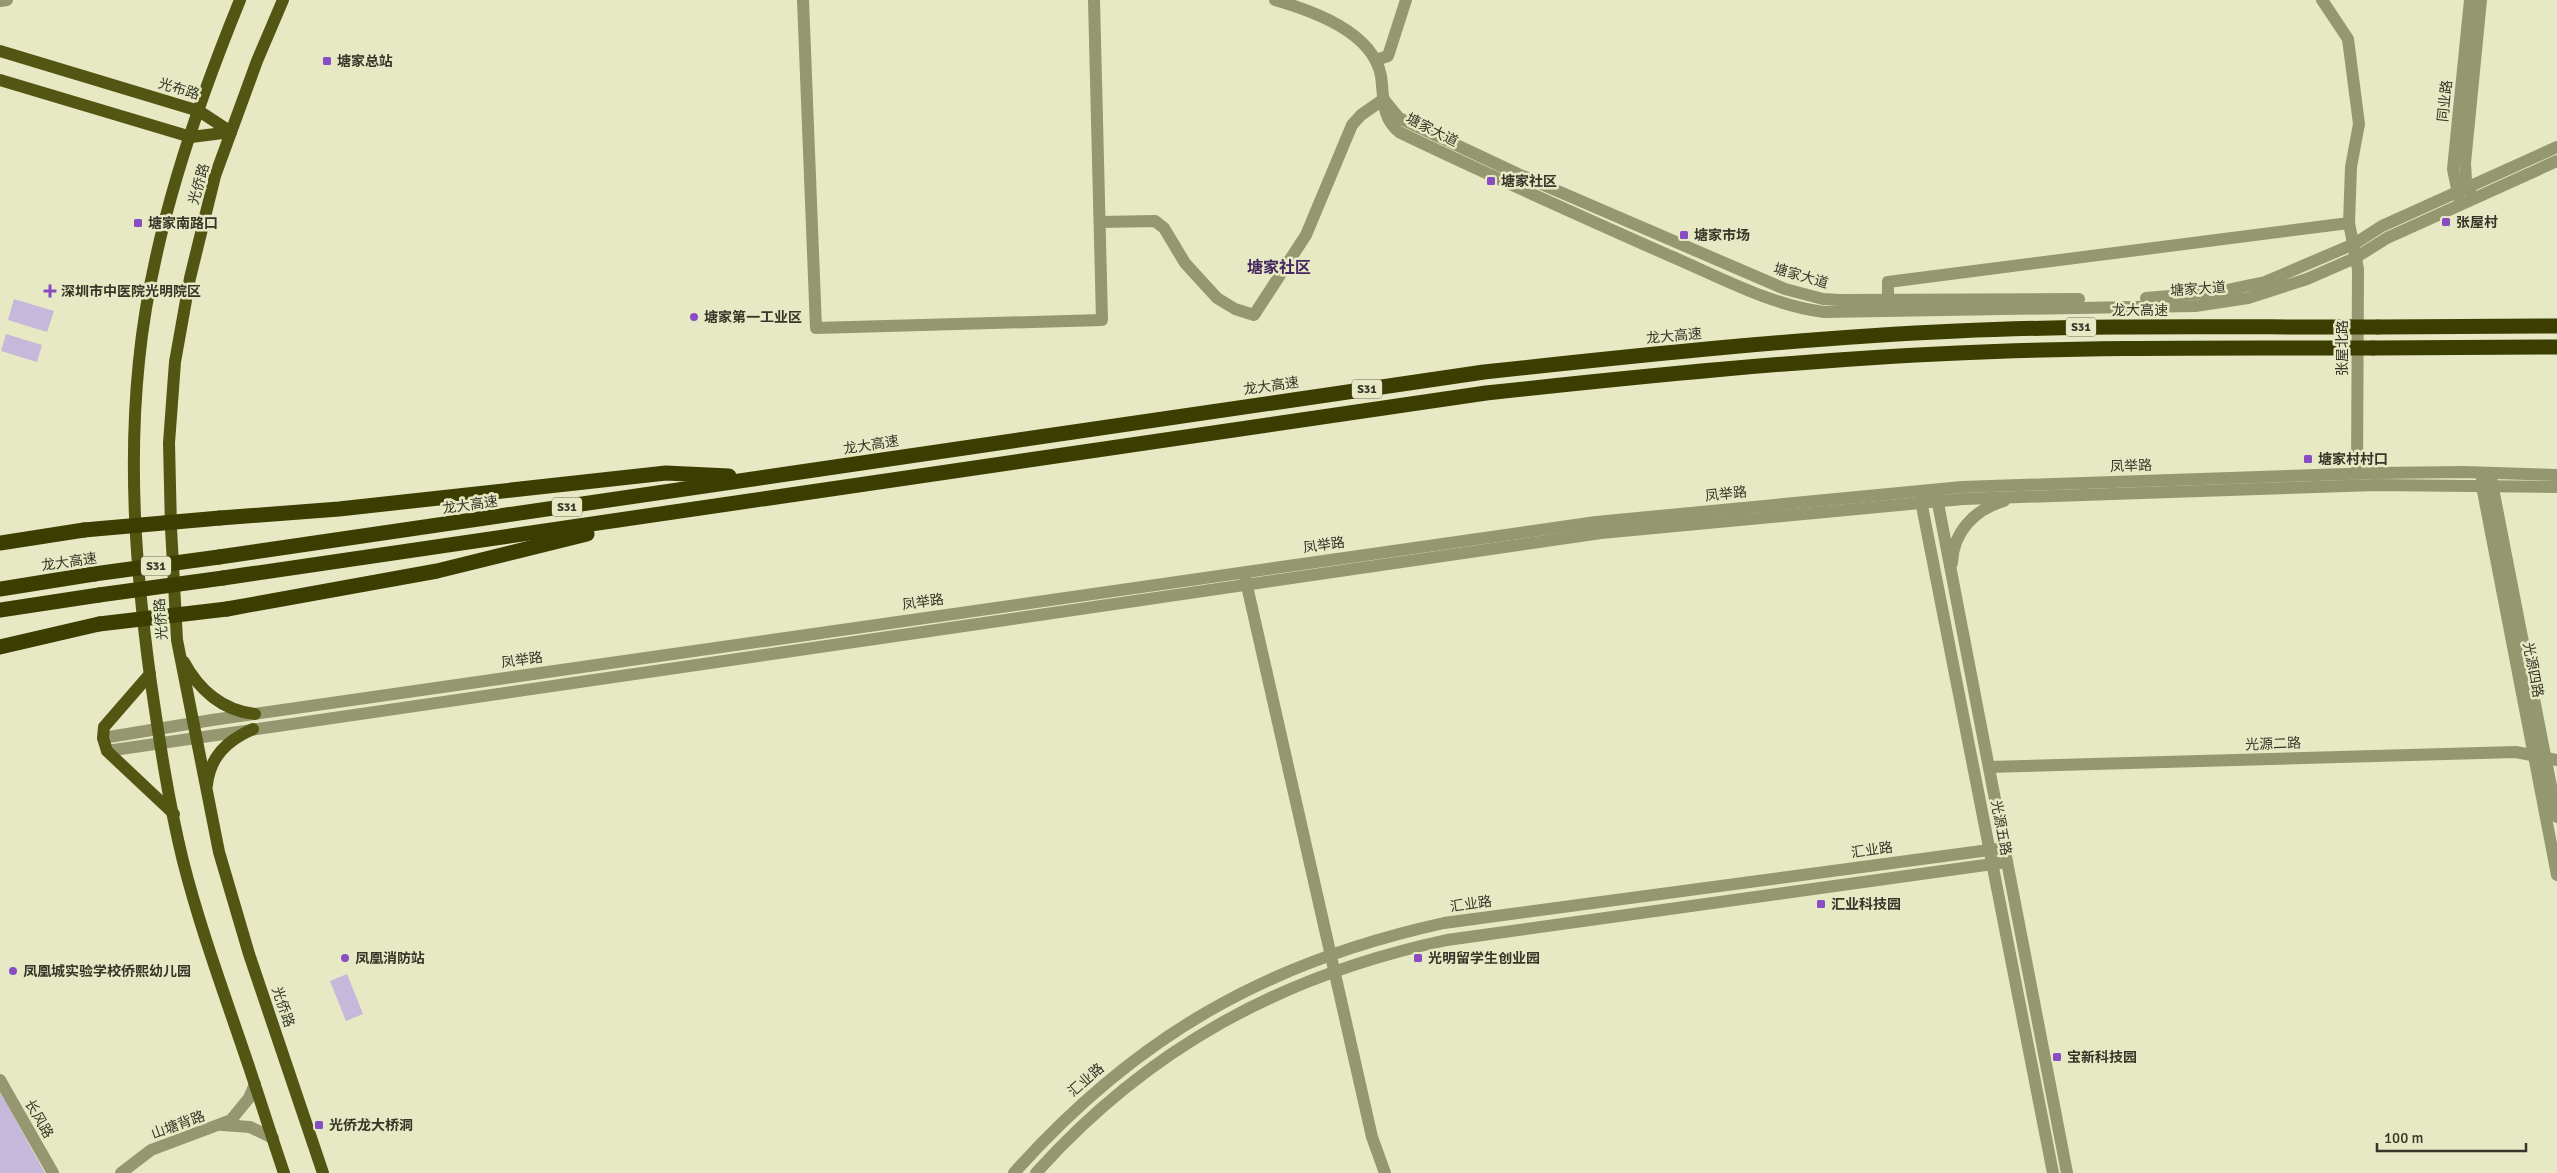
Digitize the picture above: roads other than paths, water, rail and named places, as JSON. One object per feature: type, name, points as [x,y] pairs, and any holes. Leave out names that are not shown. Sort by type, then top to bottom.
[{"type":"highway","name":"龙大高速","points":[[0,589],[1484,372],[1805,340],[1957,331],[2122,325],[2557,326]]},
{"type":"highway","name":"S31","points":[[0,610],[1486,393],[1804,362],[1957,353],[2123,348],[2557,348]]},
{"type":"highway","points":[[0,543],[84,530],[339,509],[666,473],[766,478]]},
{"type":"highway","points":[[0,648],[99,624],[226,609],[436,571],[715,506]]},
{"type":"main road","name":"光侨路","points":[[240,0],[180,166],[154,271],[139,358],[133,434],[134,530],[159,743],[184,862],[214,966],[284,1173]]},
{"type":"main road","name":"光侨路","points":[[283,0],[257,60],[215,176],[190,278],[175,362],[169,443],[171,528],[179,648],[192,723],[219,852],[249,954],[323,1173]]},
{"type":"main road","name":"光布路","points":[[0,51],[199,111],[231,132]]},
{"type":"main road","points":[[0,80],[191,137],[231,132]]},
{"type":"main road","points":[[179,648],[194,678],[211,696],[227,707],[255,714]]},
{"type":"main road","points":[[150,674],[104,727],[103,738],[107,751],[174,814]]},
{"type":"main road","points":[[207,795],[210,771],[217,754],[235,738],[253,729]]},
{"type":"street","points":[[0,0],[7,0]]},
{"type":"street","points":[[803,0],[816,328],[1102,320],[1094,0]]},
{"type":"street","points":[[1100,222],[1155,221],[1164,228],[1185,263],[1217,298],[1235,309],[1254,315],[1306,236],[1352,125],[1360,115],[1384,99],[1376,60],[1369,48],[1341,26],[1274,0]]},
{"type":"street","points":[[1376,60],[1388,56],[1406,0]]},
{"type":"street","name":"张屋北路","points":[[2322,0],[2348,39],[2359,124],[2351,167],[2349,223],[2358,269],[2357,474]]},
{"type":"street","name":"同业路","points":[[2470,0],[2454,163],[2462,189],[2473,199]]},
{"type":"street","name":"同业路","points":[[2461,205],[2481,0]]},
{"type":"street","name":"塘家大道","points":[[1384,99],[1390,110],[1399,118],[1518,174],[1759,279],[1792,292],[1822,299],[2156,298],[2200,294],[2265,282],[2354,244],[2382,226],[2557,147]]},
{"type":"street","name":"塘家大道","points":[[1384,99],[1387,119],[1400,132],[1521,190],[1746,288],[1802,309],[1850,312],[2194,306],[2248,298],[2307,279],[2355,258],[2387,238],[2557,160]]},
{"type":"street","points":[[1888,300],[1888,282],[2349,223]]},
{"type":"street","name":"凤举路","points":[[107,751],[1596,522],[1930,495],[2357,474],[2488,473],[2557,475]]},
{"type":"street","name":"光源四路","points":[[2488,473],[2487,486],[2557,817]]},
{"type":"street","name":"凤举路","points":[[1930,495],[2021,497],[2375,485],[2557,487]]},
{"type":"street","name":"光源五路","points":[[1930,495],[1952,575],[2066,1173]]},
{"type":"street","name":"光源五路","points":[[1930,495],[1989,849],[2053,1173]]},
{"type":"street","points":[[1952,575],[1957,540],[1967,523],[1984,508],[2021,497]]},
{"type":"street","points":[[1245,577],[1372,1137],[1385,1173]]},
{"type":"street","name":"凤举路","points":[[103,738],[255,714],[1245,577]]},
{"type":"street","name":"光源二路","points":[[1989,767],[2516,752],[2546,758]]},
{"type":"street","name":"光源四路","points":[[2546,758],[2557,875]]},
{"type":"street","name":"汇业路","points":[[1014,1173],[1064,1120],[1099,1088],[1167,1036],[1245,991],[1280,974],[1361,943],[1444,923],[2004,848]]},
{"type":"street","points":[[1036,1173],[1110,1101],[1183,1046],[1252,1006],[1334,970],[1374,957],[1447,940],[1993,866],[2007,862]]},
{"type":"street","name":"长风路","points":[[0,1080],[53,1173]]},
{"type":"street","points":[[222,1125],[237,1115],[255,1084]]},
{"type":"street","points":[[222,1125],[241,1125],[272,1138]]},
{"type":"street","name":"山塘背路","points":[[121,1173],[151,1150],[222,1125]]},
{"type":"place","name":"塘家总站","points":[[327,61]]},
{"type":"place","name":"塘家社区","points":[[1491,181]]},
{"type":"place","name":"张屋村","points":[[2446,222]]},
{"type":"place","name":"塘家南路口","points":[[138,223]]},
{"type":"place","name":"塘家市场","points":[[1684,235]]},
{"type":"place","name":"深圳市中医院光明院区","points":[[50,291]]},
{"type":"place","name":"塘家第一工业区","points":[[694,317]]},
{"type":"place","name":"塘家村村口","points":[[2308,459]]},
{"type":"place","name":"汇业科技园","points":[[1821,904]]},
{"type":"place","name":"凤凰消防站","points":[[345,958]]},
{"type":"place","name":"光明留学生创业园","points":[[1418,958]]},
{"type":"place","name":"凤凰城实验学校侨熙幼儿园","points":[[13,971]]},
{"type":"place","name":"宝新科技园","points":[[2057,1057]]},
{"type":"place","name":"光侨龙大桥洞","points":[[319,1125]]},
{"type":"district","name":"塘家社区","points":[[1279,268]]}]
